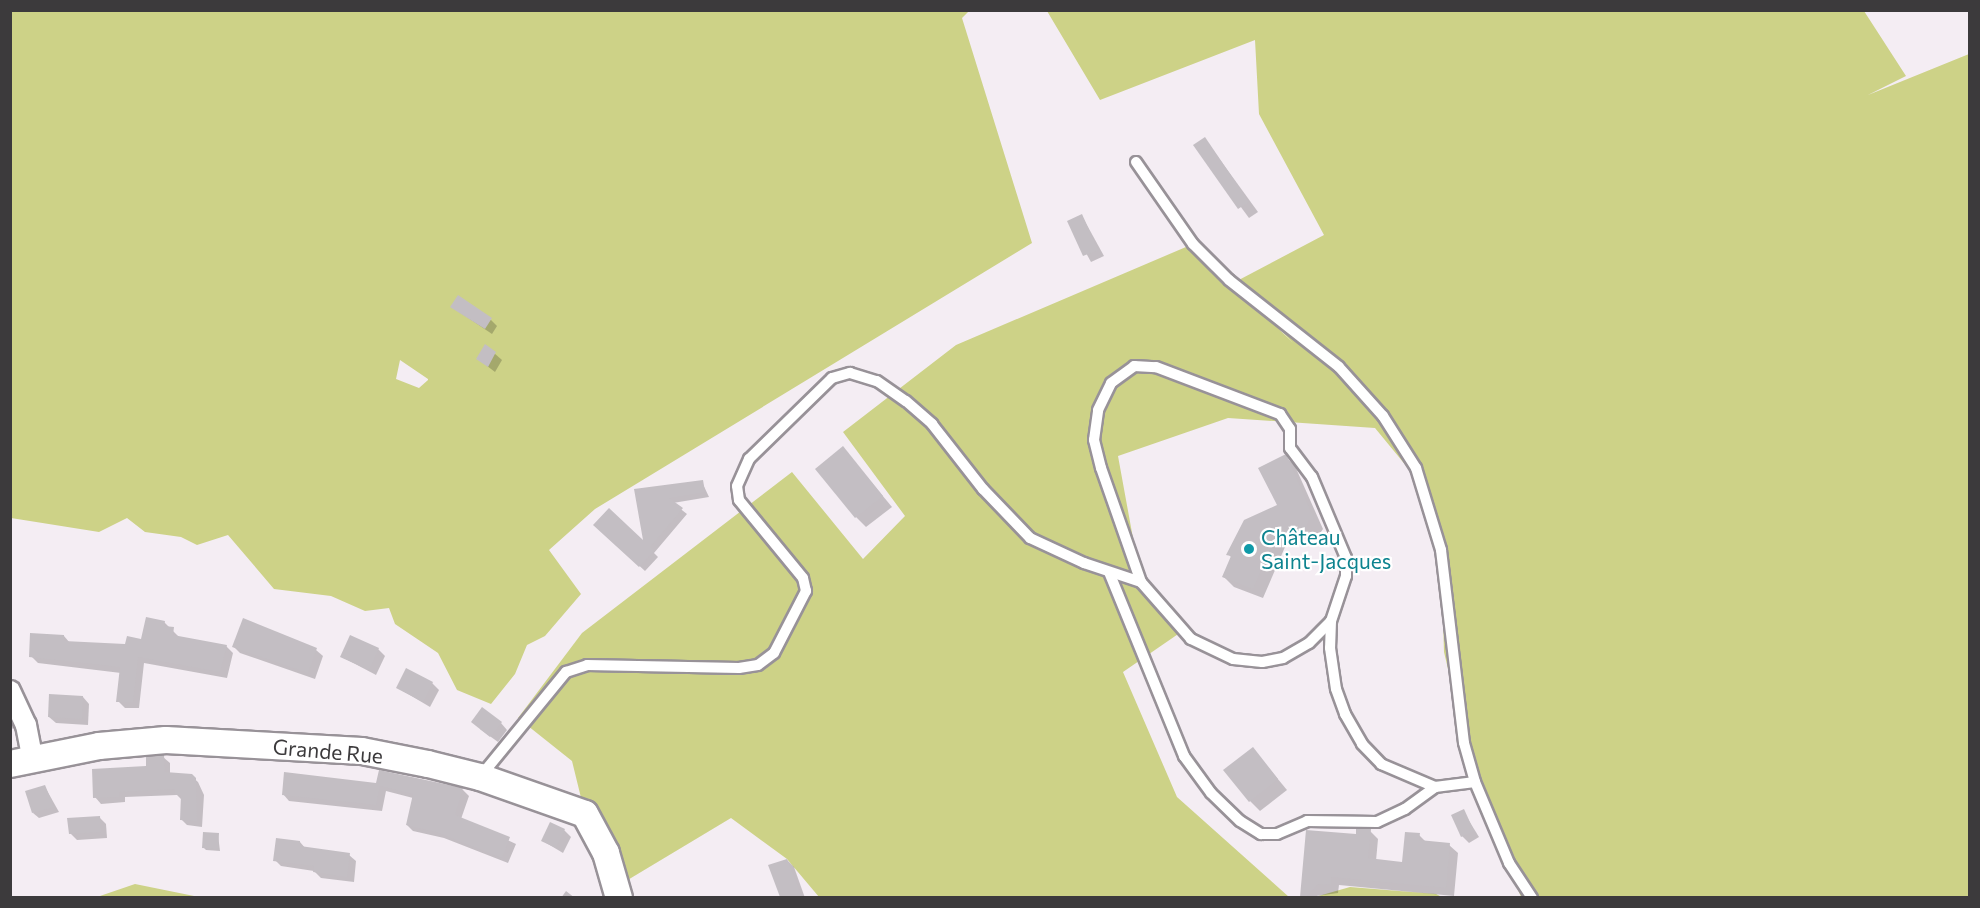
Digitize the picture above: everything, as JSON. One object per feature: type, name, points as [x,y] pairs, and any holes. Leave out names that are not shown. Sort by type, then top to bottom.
[{"type":"street","points":[[10,691],[26,725],[21,760]]},
{"type":"street","name":"Grande Rue","points":[[21,760],[99,746],[166,740],[362,751],[480,777],[585,814],[606,853],[619,897]]},
{"type":"lane","points":[[1136,162],[1193,244],[1229,280],[1339,367],[1383,416],[1416,468],[1441,549],[1461,724],[1475,782],[1509,863],[1532,897]]},
{"type":"lane","points":[[1331,621],[1309,643],[1283,658],[1262,662],[1233,659],[1191,639],[1141,582],[1094,440],[1098,410],[1111,383],[1134,366],[1156,367],[1280,414],[1290,429],[1290,448],[1312,477],[1346,558],[1346,576],[1331,621],[1336,689],[1362,744],[1381,764],[1435,788]]},
{"type":"lane","points":[[480,777],[566,672],[587,665],[739,668],[758,665],[774,653],[806,591],[803,578],[739,500],[737,486],[749,459],[832,378],[850,373],[878,381],[932,424],[983,489],[1030,538],[1109,572],[1141,582]]},
{"type":"lane","points":[[1109,572],[1184,756],[1211,793],[1240,821],[1262,834],[1277,834],[1307,821],[1377,822],[1405,809],[1435,788],[1475,782]]},
{"type":"green space","points":[[10,11],[969,11],[962,18],[1032,243],[595,509],[549,550],[581,594],[545,636],[527,645],[515,674],[491,704],[457,690],[438,653],[395,624],[389,608],[365,611],[331,596],[274,589],[228,535],[197,545],[181,537],[145,532],[127,518],[99,532],[11,518]],"holes":[[[400,360],[428,379],[419,388],[396,379]]]},
{"type":"green space","points":[[1047,11],[1864,11],[1906,76],[1868,95],[1969,54],[1969,897],[1521,897],[1475,782],[1444,652],[1441,550],[1412,473],[1375,428],[1228,418],[1118,456],[1141,582],[1184,630],[1123,672],[1177,797],[1289,897],[819,897],[787,859],[731,818],[616,887],[585,814],[572,761],[518,718],[582,633],[792,472],[863,559],[905,516],[843,432],[956,345],[1193,244],[1293,343],[1235,282],[1324,235],[1259,114],[1255,40],[1100,100]]},
{"type":"green space","points":[[135,884],[199,897],[97,897]]},
{"type":"green space","points":[[1350,887],[1436,894],[1442,897],[1315,897]]},
{"type":"building","points":[[1205,137],[1249,202],[1238,209],[1193,145]]},
{"type":"building","points":[[1082,214],[1098,250],[1083,256],[1067,221]]},
{"type":"building","points":[[458,295],[492,318],[485,329],[450,307]]},
{"type":"building","points":[[485,344],[496,352],[488,367],[476,359]]},
{"type":"building","points":[[843,446],[883,496],[855,518],[815,469]]},
{"type":"building","points":[[1286,454],[1314,519],[1308,521],[1305,532],[1296,527],[1275,537],[1253,589],[1222,577],[1231,556],[1226,555],[1244,520],[1277,505],[1258,468]]},
{"type":"building","points":[[703,480],[705,492],[669,498],[683,508],[650,547],[654,551],[639,567],[593,525],[609,508],[643,540],[634,489]]},
{"type":"building","points":[[146,617],[165,621],[164,626],[174,627],[173,635],[227,645],[220,672],[138,657],[133,702],[116,702],[120,667],[29,657],[30,633],[64,635],[64,641],[125,644],[127,636],[141,639]]},
{"type":"building","points":[[243,618],[317,648],[308,673],[232,647]]},
{"type":"building","points":[[350,635],[379,648],[369,670],[340,657]]},
{"type":"building","points":[[406,668],[433,682],[423,702],[396,688]]},
{"type":"building","points":[[49,694],[83,696],[82,719],[48,717]]},
{"type":"building","points":[[482,707],[502,722],[490,737],[471,722]]},
{"type":"building","points":[[1253,747],[1278,779],[1249,802],[1223,770]]},
{"type":"building","points":[[164,755],[165,772],[192,774],[196,778],[197,821],[180,820],[181,795],[175,795],[175,789],[119,792],[119,797],[93,798],[92,769],[146,766],[146,757]]},
{"type":"building","points":[[379,770],[463,788],[455,815],[510,837],[502,858],[436,832],[406,825],[413,794],[380,786],[376,805],[282,795],[284,772],[376,783]]},
{"type":"building","points":[[45,785],[54,807],[32,813],[25,791]]},
{"type":"building","points":[[1464,809],[1474,831],[1461,837],[1451,815]]},
{"type":"building","points":[[100,816],[101,832],[69,834],[67,818]]},
{"type":"building","points":[[550,822],[565,829],[556,848],[541,841]]},
{"type":"building","points":[[1356,829],[1371,829],[1368,858],[1402,862],[1405,832],[1420,833],[1419,840],[1450,843],[1446,888],[1331,877],[1331,885],[1318,884],[1306,897],[1300,897],[1306,830],[1356,834]]},
{"type":"building","points":[[203,832],[219,833],[218,849],[202,848]]},
{"type":"building","points":[[276,838],[300,841],[300,846],[350,853],[347,877],[313,872],[314,866],[273,861]]},
{"type":"building","points":[[787,859],[802,897],[780,897],[768,865]]},
{"type":"place","name":"Château Saint-Jacques","points":[[1249,549]]}]
